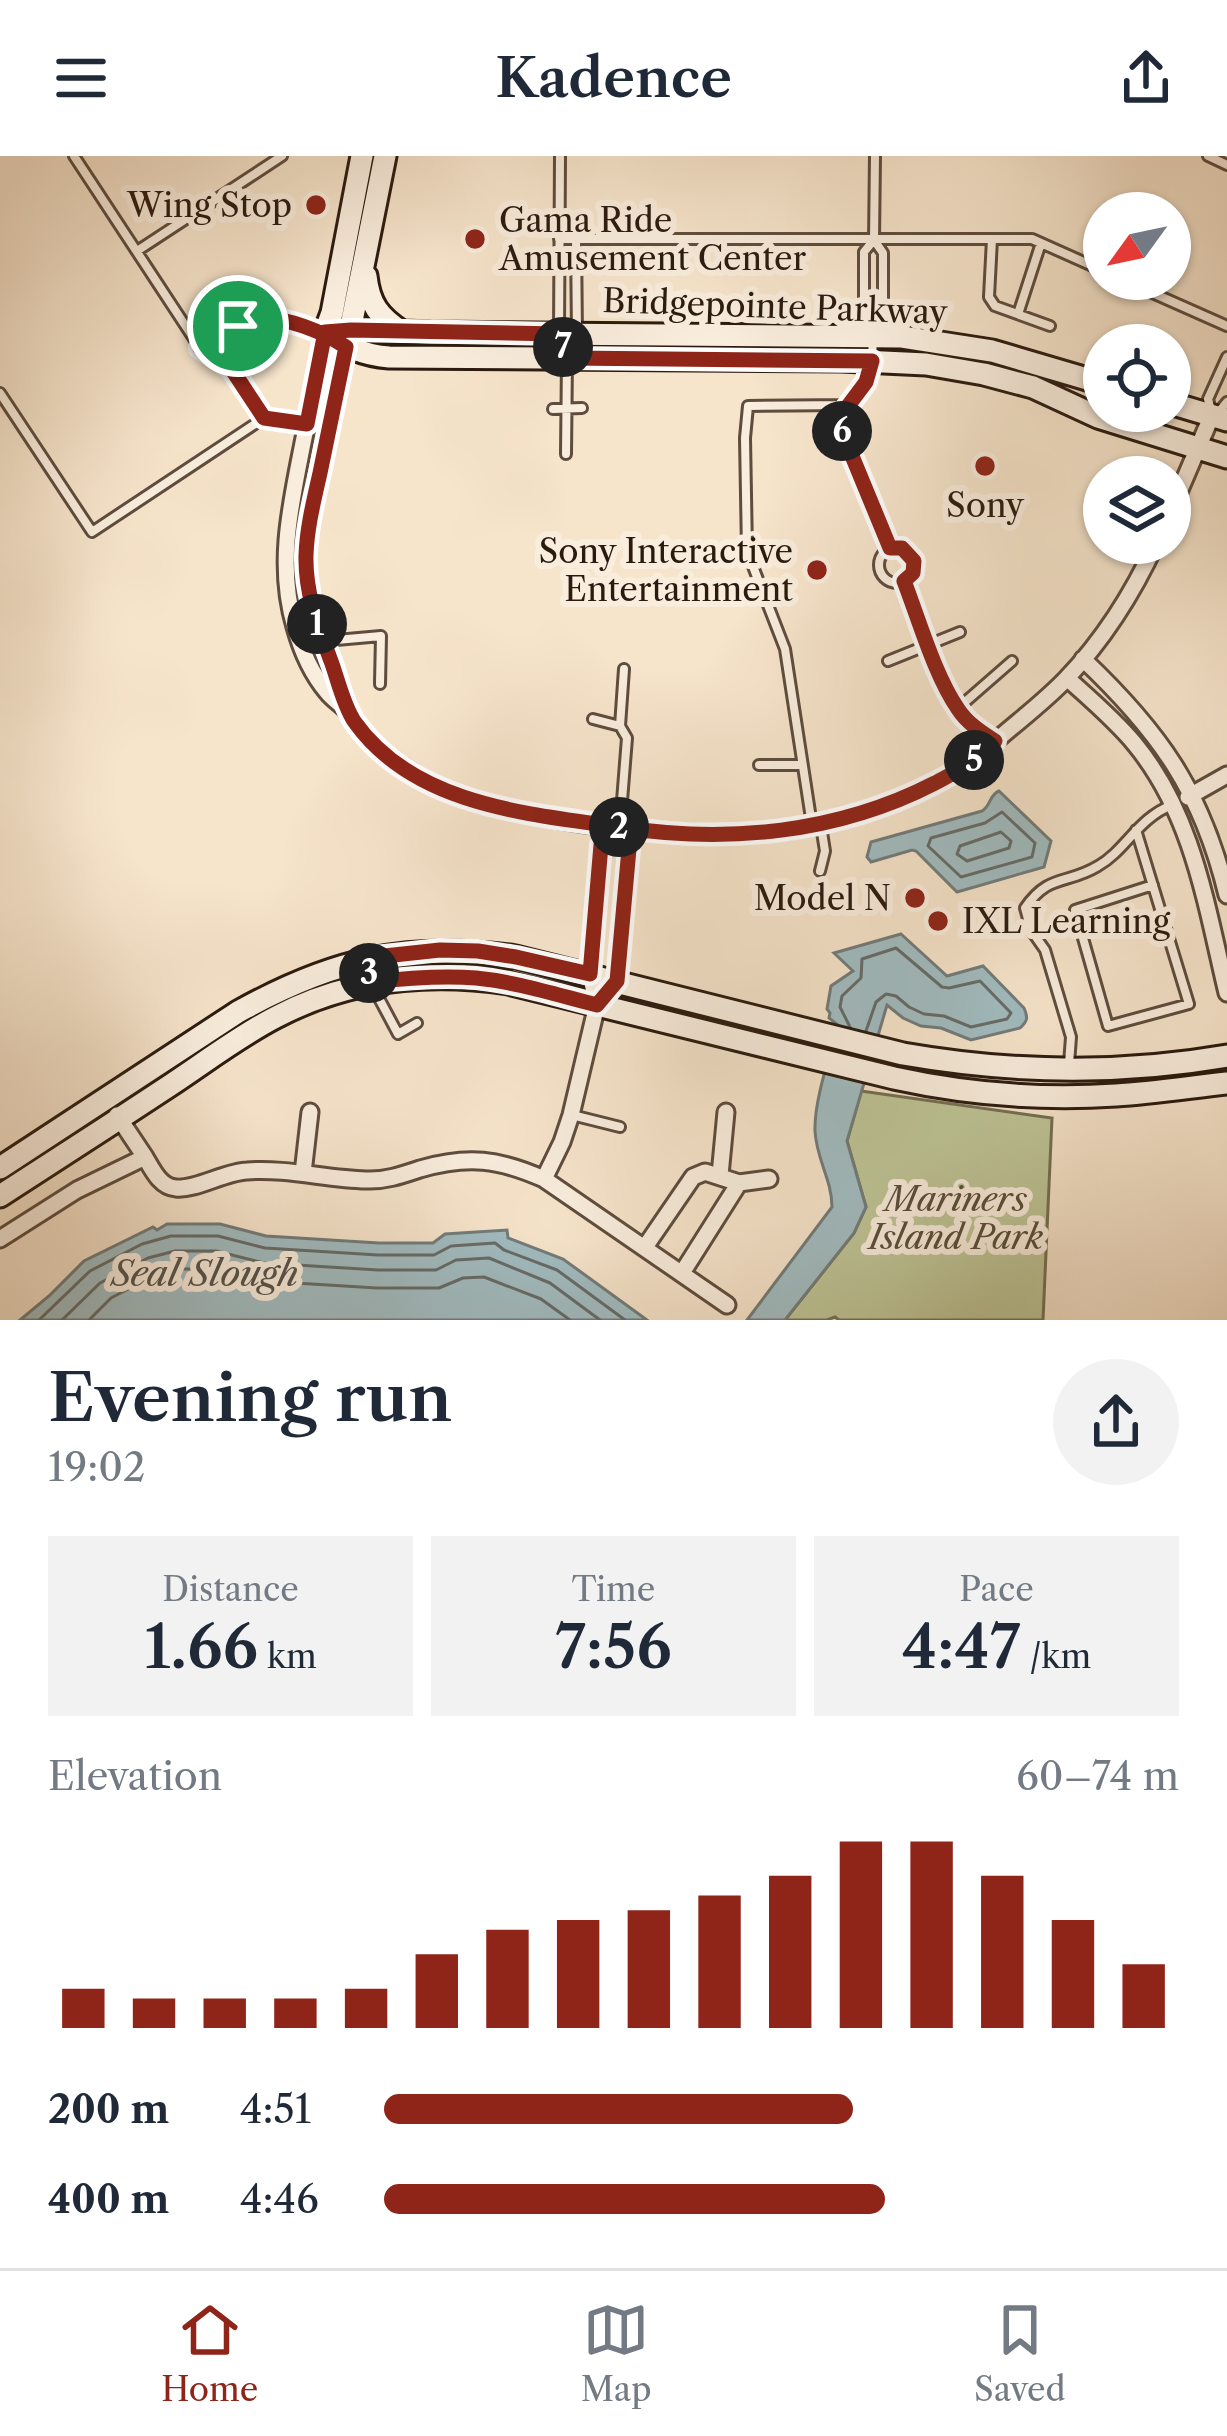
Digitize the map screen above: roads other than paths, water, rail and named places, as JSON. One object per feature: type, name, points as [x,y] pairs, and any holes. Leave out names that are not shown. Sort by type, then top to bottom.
[{"type":"main road","points":[[325,332],[362,156]]},
{"type":"main road","points":[[348,339],[385,156]]},
{"type":"main road","points":[[364,266],[376,312],[403,332]]},
{"type":"main road","name":"Bridgepointe Parkway","points":[[325,332],[348,339],[403,332],[873,336],[978,348],[1083,378]]},
{"type":"main road","name":"Bridgepointe Parkway","points":[[348,339],[364,354],[389,357],[926,364],[998,377],[1054,395],[1093,415],[1227,457]]},
{"type":"main road","points":[[1191,407],[1222,413]]},
{"type":"main road","points":[[0,1168],[270,994],[366,958],[440,950],[516,957],[903,1054],[952,1062],[1069,1072],[1227,1056]]},
{"type":"main road","points":[[0,1196],[278,1016],[371,982],[440,976],[508,983],[948,1089],[1067,1097],[1227,1083]]},
{"type":"street","points":[[325,332],[287,520],[286,588],[308,661],[327,693],[350,713]]},
{"type":"street","points":[[348,339],[306,556],[308,586],[350,713],[394,760],[442,788],[523,813],[674,832],[745,833],[817,826],[874,809],[927,787],[977,758],[1016,726],[1083,659],[1146,564]]},
{"type":"street","points":[[1191,466],[1222,413]]},
{"type":"street","points":[[286,541],[307,635],[315,642],[324,641]]},
{"type":"street","points":[[1083,659],[1150,728],[1192,794],[1208,827],[1227,895]]},
{"type":"street","points":[[1067,678],[1136,745],[1174,805],[1198,870],[1227,993]]},
{"type":"street","points":[[1174,805],[1227,775]]},
{"type":"street","points":[[544,1178],[571,1115],[597,1005],[590,974],[601,845],[607,833],[620,827]]},
{"type":"street","points":[[597,1005],[617,981],[629,849],[620,827]]},
{"type":"street","points":[[106,1098],[168,1187],[180,1189],[242,1171],[386,1180],[452,1162],[486,1160],[512,1165],[544,1178],[727,1305]]},
{"type":"street","points":[[303,1173],[310,1112]]},
{"type":"street","points":[[720,1175],[726,1112]]},
{"type":"street","points":[[0,1239],[77,1190],[145,1157]]},
{"type":"street","points":[[645,1247],[693,1178],[705,1172],[739,1183],[769,1179]]},
{"type":"street","points":[[682,1273],[739,1183]]},
{"type":"lane","points":[[74,156],[200,348],[231,368],[264,418]]},
{"type":"lane","points":[[136,251],[282,156]]},
{"type":"lane","points":[[560,156],[559,238],[567,358]]},
{"type":"lane","points":[[875,156],[874,240],[883,254],[883,321],[873,336],[866,382],[839,418],[890,548]]},
{"type":"lane","points":[[1208,156],[1227,165]]},
{"type":"lane","points":[[559,238],[1032,239],[1083,262]]},
{"type":"lane","points":[[566,454],[576,238]]},
{"type":"lane","points":[[992,239],[989,297],[995,306],[1050,326]]},
{"type":"lane","points":[[873,336],[864,321],[864,252],[874,240]]},
{"type":"lane","points":[[1018,314],[1041,243]]},
{"type":"lane","points":[[1168,300],[1227,326]]},
{"type":"lane","points":[[200,348],[257,319],[325,332]]},
{"type":"lane","points":[[1222,413],[1208,399],[1227,357]]},
{"type":"lane","points":[[0,393],[92,532],[264,418],[307,424]]},
{"type":"lane","points":[[820,872],[825,851],[802,765],[785,649],[747,551],[745,438],[748,406],[848,405]]},
{"type":"lane","points":[[553,409],[582,408]]},
{"type":"lane","points":[[890,548],[902,548],[914,561],[913,573],[904,581],[893,583],[880,572],[879,560],[890,548]]},
{"type":"lane","points":[[904,581],[957,709],[995,741]]},
{"type":"lane","points":[[888,662],[960,632]]},
{"type":"lane","points":[[324,641],[382,636],[380,684]]},
{"type":"lane","points":[[957,709],[1012,661]]},
{"type":"lane","points":[[620,827],[627,738],[620,726],[624,669]]},
{"type":"lane","points":[[592,719],[620,726]]},
{"type":"lane","points":[[759,764],[802,765]]},
{"type":"lane","points":[[1069,1072],[1072,1037],[1045,950],[1031,931],[1025,908],[1039,888],[1100,866],[1160,809],[1174,805]]},
{"type":"lane","points":[[1136,830],[1153,885],[1189,1004],[1108,1026],[1075,910],[1153,885]]},
{"type":"lane","points":[[366,958],[371,982],[398,1034],[417,1023]]},
{"type":"lane","points":[[571,1115],[620,1126]]},
{"type":"water","points":[[999,791],[1051,841],[1044,867],[957,892],[916,851],[871,862],[867,857],[871,842],[982,811]]},
{"type":"water","points":[[901,934],[947,976],[983,966],[1024,1008],[1026,1021],[1020,1028],[971,1040],[921,1026],[887,1005],[847,1141],[866,1207],[854,1233],[785,1320],[747,1320],[832,1207],[815,1119],[838,1025],[827,1009],[831,986],[853,971],[834,953]]},
{"type":"water","name":"Seal Slough","points":[[167,1224],[220,1224],[266,1236],[379,1243],[433,1243],[445,1234],[507,1230],[508,1238],[563,1259],[647,1320],[20,1320],[84,1261]]},
{"type":"place","name":"Wing Stop","points":[[316,205]]},
{"type":"place","name":"Gama Ride Amusement Center","points":[[475,239]]},
{"type":"place","name":"Sony","points":[[985,466]]},
{"type":"place","name":"Sony Interactive Entertainment","points":[[817,570]]},
{"type":"place","name":"Model N","points":[[915,898]]},
{"type":"place","name":"IXL Learning","points":[[938,921]]},
{"type":"park label","name":"Mariners Island Park","points":[[956,1218]]}]
